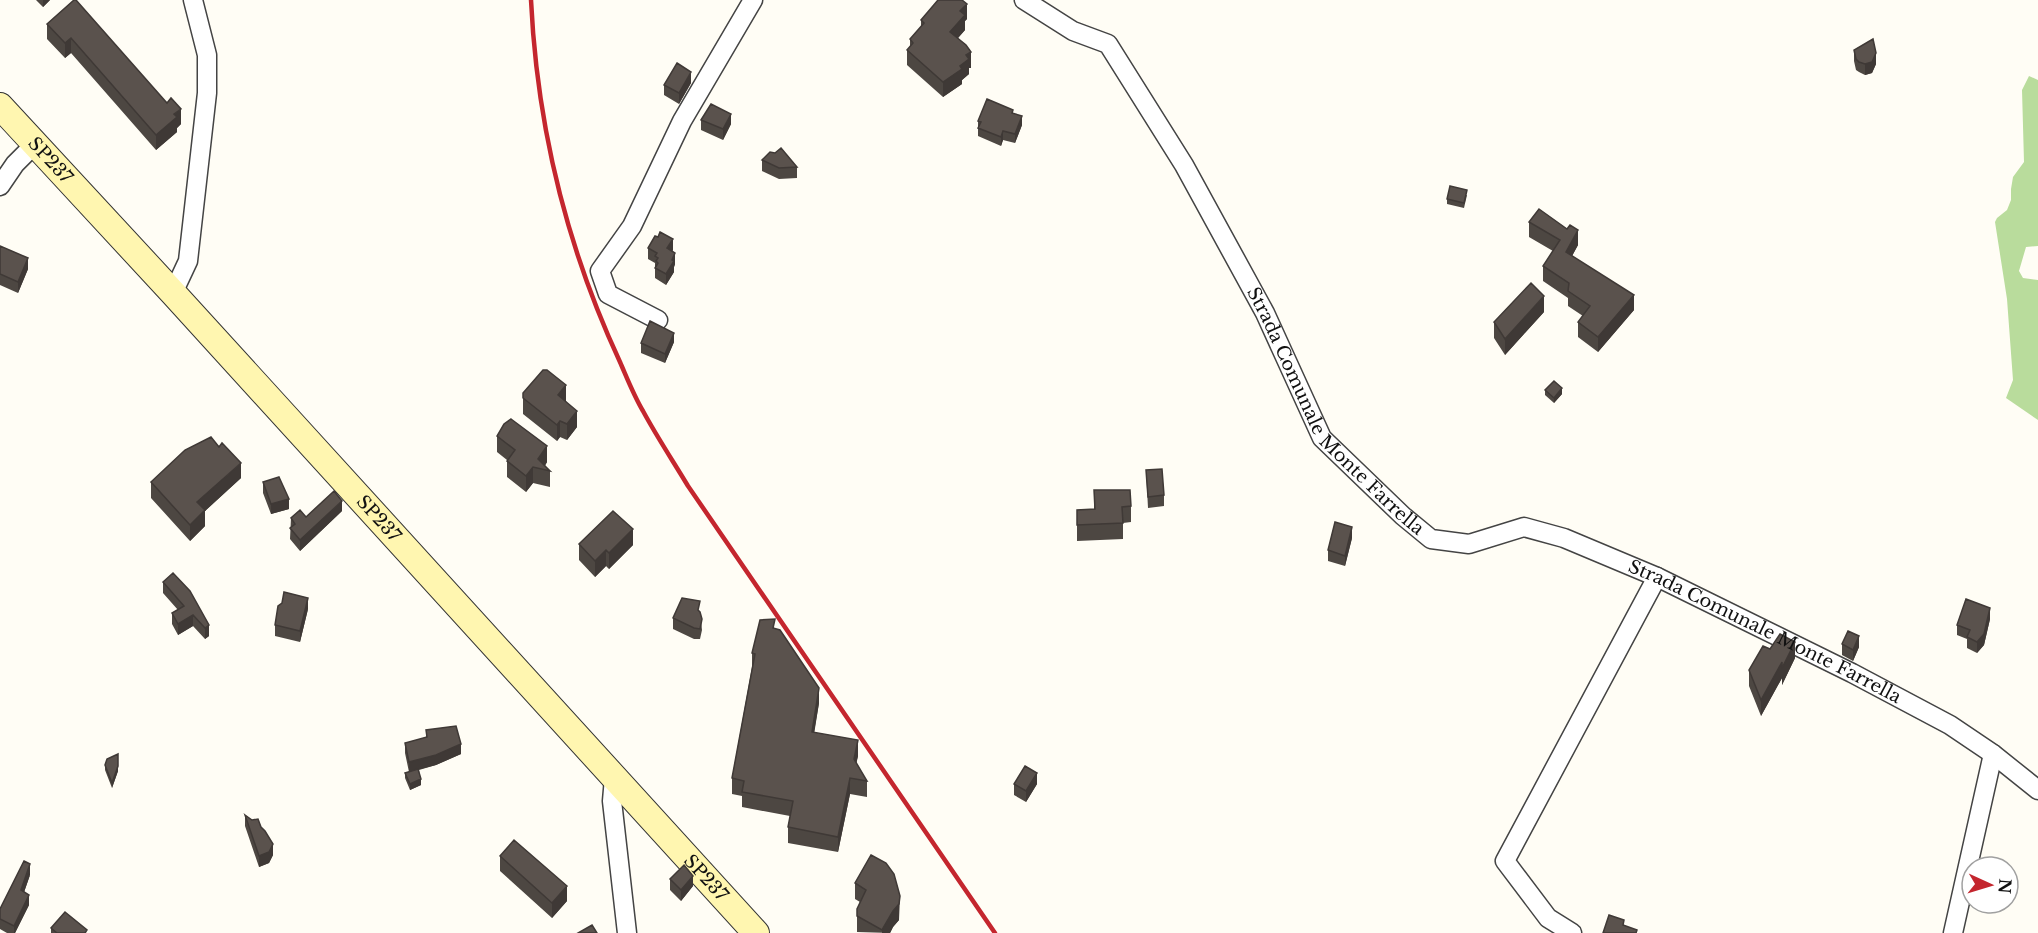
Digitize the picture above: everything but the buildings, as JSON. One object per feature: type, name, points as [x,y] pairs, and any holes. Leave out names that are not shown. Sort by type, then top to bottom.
[{"type":"main road","name":"SP237","points":[[0,106],[756,933]]},
{"type":"street","points":[[173,293],[188,261],[207,93],[207,55],[193,0]]},
{"type":"street","points":[[658,320],[608,294],[600,272],[632,226],[682,121],[753,0]]},
{"type":"street","name":"Strada Comunale Monte Farrella","points":[[1024,0],[1073,31],[1108,44],[1185,165],[1265,313],[1322,438],[1403,516],[1431,539],[1469,544],[1524,527],[1564,538],[1657,577],[1852,672],[1950,725],[1993,754],[2038,790]]},
{"type":"street","points":[[0,186],[15,164],[35,144]]},
{"type":"street","points":[[1572,933],[1548,918],[1505,861],[1657,577]]},
{"type":"street","points":[[1953,933],[1993,754]]},
{"type":"street","points":[[614,778],[612,801],[627,933]]},
{"type":"green space","points":[[2029,76],[2038,80],[2038,246],[2026,247],[2019,271],[2023,278],[2038,280],[2038,420],[2006,398],[2013,380],[2007,299],[1995,222],[2007,210],[2011,200],[2013,177],[2024,162],[2022,90]]},
{"type":"railway","points":[[531,0],[540,94],[558,186],[570,231],[601,319],[637,399],[688,486],[995,933]]}]
